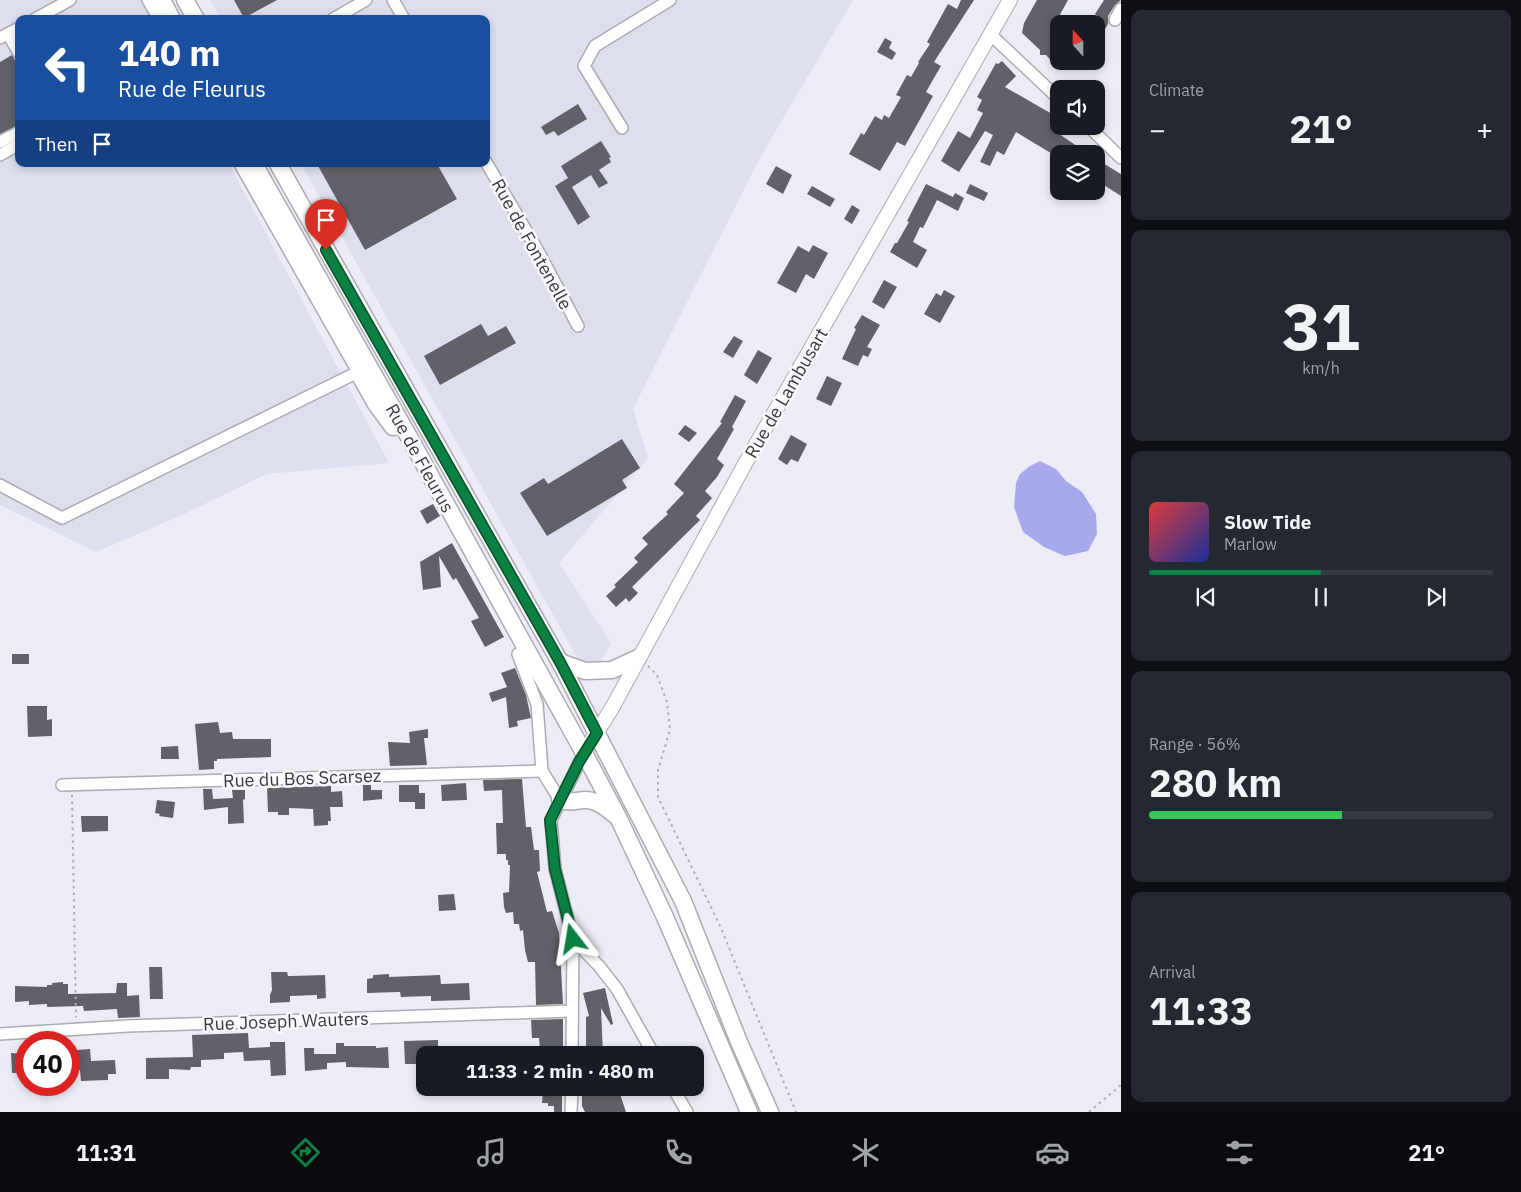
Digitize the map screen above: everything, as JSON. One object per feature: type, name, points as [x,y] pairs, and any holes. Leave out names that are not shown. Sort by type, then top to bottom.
[{"type":"highway","points":[[162,0],[170,15]]},
{"type":"highway","points":[[185,0],[194,15]]},
{"type":"highway","name":"Rue de Fleurus","points":[[256,167],[409,438],[618,817],[665,917],[749,1112]]},
{"type":"highway","name":"Rue de Fleurus","points":[[280,167],[560,662],[597,733],[683,901],[739,1042],[770,1112]]},
{"type":"highway","points":[[358,372],[376,404],[394,428],[409,438]]},
{"type":"highway","points":[[560,662],[585,671],[612,670],[638,658]]},
{"type":"highway","points":[[560,800],[572,803],[591,800],[618,817]]},
{"type":"main road","name":"Rue de Lambusart","points":[[584,753],[597,733],[746,462],[1010,0]]},
{"type":"street","points":[[42,15],[70,0]]},
{"type":"street","points":[[148,0],[157,15]]},
{"type":"street","points":[[339,15],[366,0]]},
{"type":"street","points":[[393,0],[402,15]]},
{"type":"street","points":[[622,128],[584,66],[595,46],[670,0]]},
{"type":"street","points":[[990,34],[1050,91]]},
{"type":"street","points":[[4,36],[15,48]]},
{"type":"street","points":[[0,142],[15,134]]},
{"type":"street","points":[[1097,135],[1121,158]]},
{"type":"street","points":[[0,155],[15,146]]},
{"type":"street","points":[[0,485],[62,518],[358,372],[242,167]]},
{"type":"street","name":"Rue de Fontenelle","points":[[489,167],[538,251],[578,326]]},
{"type":"street","points":[[518,654],[537,704],[542,770],[560,800]]},
{"type":"street","points":[[572,1046],[573,939],[555,869],[550,820],[584,753]]},
{"type":"street","name":"Rue du Bos Scarsez","points":[[67,785],[542,770]]},
{"type":"street","points":[[573,939],[599,966],[617,989],[649,1046]]},
{"type":"street","name":"Rue Joseph Wauters","points":[[0,1034],[76,1029],[572,1012]]},
{"type":"street","points":[[571,1112],[572,1096]]},
{"type":"street","points":[[678,1096],[687,1112]]},
{"type":"path","points":[[638,658],[658,675],[667,702],[670,730],[658,770],[658,797],[721,928],[796,1112]]},
{"type":"path","points":[[67,785],[76,1029]]},
{"type":"path","points":[[1089,1112],[1121,1085]]},
{"type":"shaded area","points":[[0,0],[142,0],[150,15],[15,15],[15,167],[231,167],[389,463],[267,474],[184,514],[96,552],[0,505]]},
{"type":"shaded area","points":[[210,0],[853,0],[761,156],[633,409],[648,458],[559,563],[611,643],[590,681],[303,167],[490,167],[490,15],[219,15]]},
{"type":"shaded area","points":[[1040,461],[1056,469],[1066,481],[1082,492],[1096,514],[1097,534],[1088,551],[1065,556],[1044,547],[1023,532],[1014,507],[1016,483],[1020,474]]},
{"type":"building","points":[[234,0],[277,0],[250,15],[242,15]]},
{"type":"building","points":[[961,0],[974,0],[934,62],[941,66],[926,92],[933,96],[905,146],[897,142],[880,171],[849,154],[861,133],[864,135],[875,116],[882,120],[884,115],[889,118],[901,97],[896,95],[907,75],[911,77],[930,44],[927,42],[948,4],[957,9]]},
{"type":"building","points":[[1037,0],[1068,0],[1060,15],[1050,15],[1050,59],[1046,55],[1040,55],[1040,50],[1022,33],[1024,23]]},
{"type":"building","points":[[1104,0],[1121,0],[1115,5],[1108,16],[1108,24],[1105,29],[1105,15],[1095,14]]},
{"type":"building","points":[[885,38],[892,42],[889,48],[896,53],[892,60],[877,52]]},
{"type":"building","points":[[12,55],[15,61],[15,127],[0,134],[0,62]]},
{"type":"building","points":[[1002,61],[1016,76],[1005,87],[1050,113],[1050,135],[1060,135],[1076,145],[1050,145],[1050,153],[1016,132],[1004,155],[997,151],[990,166],[980,162],[993,135],[985,131],[959,172],[941,161],[958,131],[970,138],[983,113],[977,110],[982,100],[977,97],[996,63],[998,64]]},
{"type":"building","points":[[578,104],[587,119],[558,136],[554,131],[546,135],[541,127]]},
{"type":"building","points":[[601,141],[611,157],[609,158],[611,162],[599,170],[608,183],[599,188],[591,175],[572,187],[590,217],[578,225],[555,186],[568,178],[561,166]]},
{"type":"building","points":[[1105,164],[1121,174],[1121,196],[1105,186]]},
{"type":"building","points":[[776,166],[792,175],[783,194],[766,184]]},
{"type":"building","points":[[319,167],[439,167],[457,199],[365,250]]},
{"type":"building","points":[[926,184],[953,197],[955,193],[964,198],[958,211],[937,200],[923,228],[920,227],[913,242],[927,250],[917,268],[890,252],[909,222],[907,221]]},
{"type":"building","points":[[970,184],[988,193],[984,201],[966,193]]},
{"type":"building","points":[[812,186],[835,199],[830,207],[807,194]]},
{"type":"building","points":[[852,205],[860,210],[852,224],[844,219]]},
{"type":"building","points":[[813,245],[828,253],[814,279],[806,274],[796,293],[777,283],[798,246],[809,252]]},
{"type":"building","points":[[884,280],[897,287],[884,309],[872,302]]},
{"type":"building","points":[[944,290],[955,296],[940,323],[924,314],[936,293],[941,296]]},
{"type":"building","points":[[862,315],[880,325],[867,347],[872,349],[868,357],[863,355],[858,366],[842,359],[856,329],[854,328]]},
{"type":"building","points":[[481,324],[488,336],[506,326],[516,343],[440,385],[424,356]]},
{"type":"building","points":[[734,336],[743,341],[733,358],[723,352]]},
{"type":"building","points":[[758,350],[772,358],[757,384],[744,375]]},
{"type":"building","points":[[827,376],[842,383],[831,406],[816,399]]},
{"type":"building","points":[[735,395],[746,401],[732,427],[734,429],[717,459],[724,465],[705,491],[712,498],[696,516],[700,520],[632,587],[638,593],[629,602],[626,598],[616,607],[606,596],[616,587],[614,585],[638,562],[634,558],[648,544],[642,538],[668,514],[666,512],[684,493],[674,484],[722,423],[720,422]]},
{"type":"building","points":[[685,425],[697,433],[689,442],[678,434]]},
{"type":"building","points":[[791,435],[807,444],[798,462],[791,459],[787,465],[778,459]]},
{"type":"building","points":[[622,439],[640,468],[622,480],[627,488],[547,536],[520,493],[544,478],[548,484]]},
{"type":"building","points":[[433,504],[440,516],[427,524],[420,511]]},
{"type":"building","points":[[452,543],[504,637],[485,647],[471,621],[479,618],[456,578],[453,580],[439,556],[441,587],[423,590],[420,562]]},
{"type":"building","points":[[12,654],[29,654],[29,664],[12,664]]},
{"type":"building","points":[[515,668],[526,695],[531,718],[517,721],[518,726],[509,728],[506,697],[492,702],[489,693],[507,687],[501,673]]},
{"type":"building","points":[[27,706],[47,706],[47,720],[52,719],[52,736],[28,737]]},
{"type":"building","points":[[218,722],[220,733],[232,732],[233,739],[271,739],[271,757],[217,759],[217,761],[214,761],[214,769],[199,770],[195,724]]},
{"type":"building","points":[[428,729],[428,738],[424,738],[427,765],[390,766],[388,742],[410,743],[409,732]]},
{"type":"building","points":[[178,746],[179,759],[161,759],[161,747]]},
{"type":"building","points":[[522,779],[526,827],[531,827],[534,850],[539,850],[540,871],[537,872],[547,912],[552,911],[559,933],[563,1004],[536,1005],[535,962],[528,962],[523,930],[520,931],[519,924],[514,924],[513,912],[506,913],[504,907],[503,893],[509,892],[510,865],[508,865],[508,860],[506,860],[506,854],[497,854],[496,823],[503,823],[502,790],[484,791],[483,780]]},
{"type":"building","points":[[466,783],[467,800],[442,801],[441,785]]},
{"type":"building","points":[[363,785],[371,785],[371,790],[382,790],[382,799],[363,801]]},
{"type":"building","points":[[399,785],[419,785],[419,793],[425,793],[425,809],[415,809],[415,802],[399,802]]},
{"type":"building","points":[[331,786],[331,792],[342,791],[343,807],[330,807],[331,821],[328,821],[328,825],[314,826],[313,809],[289,808],[289,815],[278,815],[278,812],[268,812],[267,788]]},
{"type":"building","points":[[203,789],[212,789],[213,799],[233,798],[232,790],[245,790],[245,799],[243,800],[244,823],[228,824],[228,807],[204,810]]},
{"type":"building","points":[[157,800],[175,802],[173,818],[159,816],[160,814],[155,813]]},
{"type":"building","points":[[81,816],[108,816],[108,831],[82,832]]},
{"type":"building","points":[[454,894],[456,910],[439,911],[438,895]]},
{"type":"building","points":[[149,967],[162,967],[163,999],[150,999]]},
{"type":"building","points":[[271,972],[287,972],[288,976],[325,975],[326,998],[317,999],[317,995],[290,996],[290,1002],[270,1003],[272,990]]},
{"type":"building","points":[[389,974],[389,977],[440,975],[441,984],[469,983],[470,1000],[431,1001],[431,996],[401,997],[400,992],[367,993],[367,979],[373,978],[373,975]]},
{"type":"building","points":[[63,982],[63,984],[68,984],[68,994],[116,993],[117,983],[127,983],[127,996],[139,995],[140,1017],[118,1018],[117,1009],[84,1011],[83,1006],[47,1007],[47,1004],[29,1005],[29,1001],[15,1002],[15,986],[47,987],[47,985],[52,985],[52,983]]},
{"type":"building","points":[[605,988],[613,1024],[611,1025],[601,1008],[603,1046],[586,1046],[586,1017],[589,1016],[583,993]]},
{"type":"building","points":[[563,1019],[563,1046],[540,1046],[539,1038],[532,1038],[531,1020]]},
{"type":"building","points":[[248,1033],[249,1048],[270,1047],[270,1042],[285,1042],[286,1075],[271,1076],[270,1060],[244,1061],[243,1052],[224,1053],[224,1059],[201,1060],[201,1067],[191,1067],[190,1070],[169,1069],[169,1079],[146,1079],[146,1058],[193,1057],[192,1035]]},
{"type":"building","points":[[438,1040],[438,1046],[416,1046],[416,1064],[405,1064],[404,1041]]},
{"type":"building","points":[[336,1043],[344,1043],[344,1046],[388,1047],[389,1068],[346,1067],[346,1062],[327,1063],[327,1069],[305,1071],[304,1048],[314,1048],[314,1054],[336,1054]]},
{"type":"building","points":[[90,1049],[91,1061],[115,1060],[116,1074],[108,1074],[108,1080],[81,1081],[80,1050]]},
{"type":"building","points":[[11,1053],[15,1053],[15,1073],[12,1073]]},
{"type":"building","points":[[543,1096],[562,1096],[562,1112],[554,1112],[554,1106],[542,1103]]},
{"type":"building","points":[[582,1096],[621,1096],[626,1112],[585,1112],[582,1106]]},
{"type":"route","points":[[326,250],[560,662],[597,733],[579,762],[550,820],[555,869],[573,939]]}]
